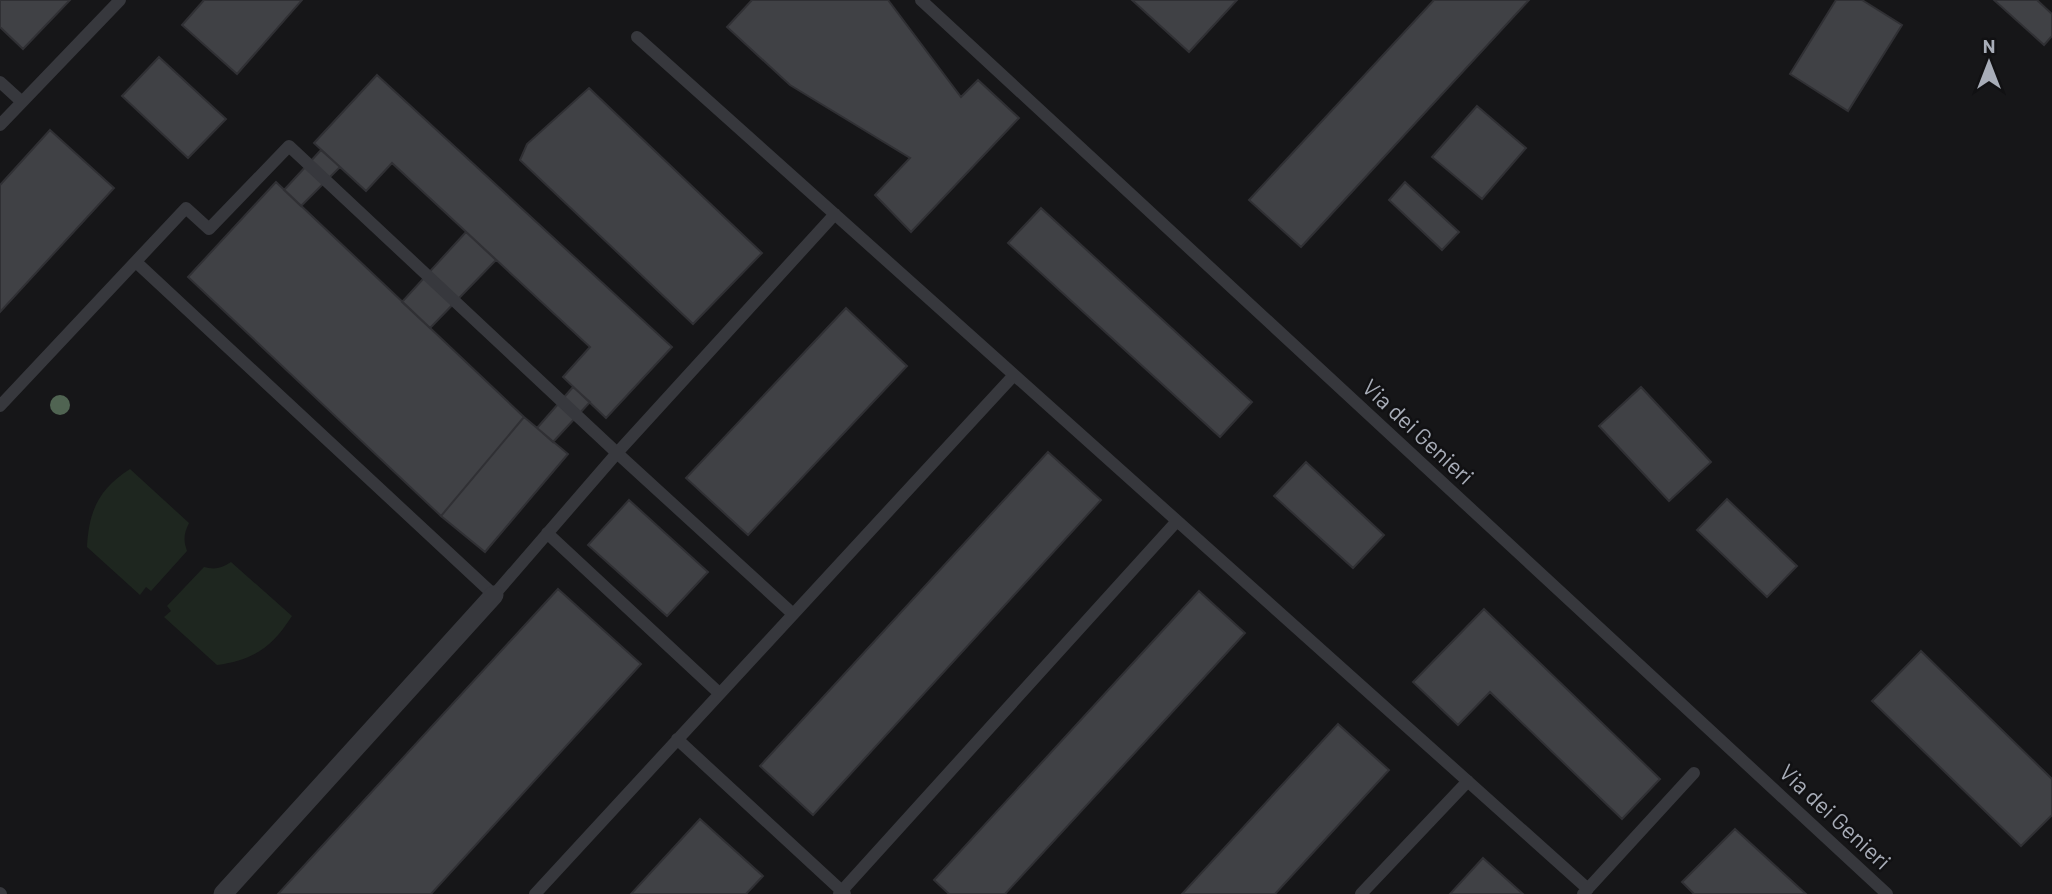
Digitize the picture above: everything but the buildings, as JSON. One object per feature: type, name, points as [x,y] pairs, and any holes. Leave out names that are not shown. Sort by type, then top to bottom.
[{"type":"street","points":[[223,894],[494,595]]},
{"type":"lane","points":[[0,125],[120,0]]},
{"type":"lane","name":"Via dei Genieri","points":[[921,0],[1887,894]]},
{"type":"lane","points":[[637,37],[1468,781],[1585,891],[1694,773]]},
{"type":"lane","points":[[0,82],[22,102]]},
{"type":"lane","points":[[0,406],[186,208],[209,229],[289,146],[793,614]]},
{"type":"lane","points":[[135,262],[494,595],[617,453],[835,214]]},
{"type":"lane","points":[[536,894],[1014,375]]},
{"type":"lane","points":[[677,739],[842,893],[1177,521]]},
{"type":"lane","points":[[547,533],[719,693]]},
{"type":"lane","points":[[1361,894],[1468,781]]},
{"type":"shaded area","points":[[130,469],[189,523],[185,537],[187,551],[151,591],[146,587],[140,595],[87,547],[93,511],[110,484]]},
{"type":"shaded area","points":[[231,562],[292,616],[277,636],[261,650],[242,660],[217,665],[164,617],[171,611],[167,606],[204,567],[218,568]]}]
